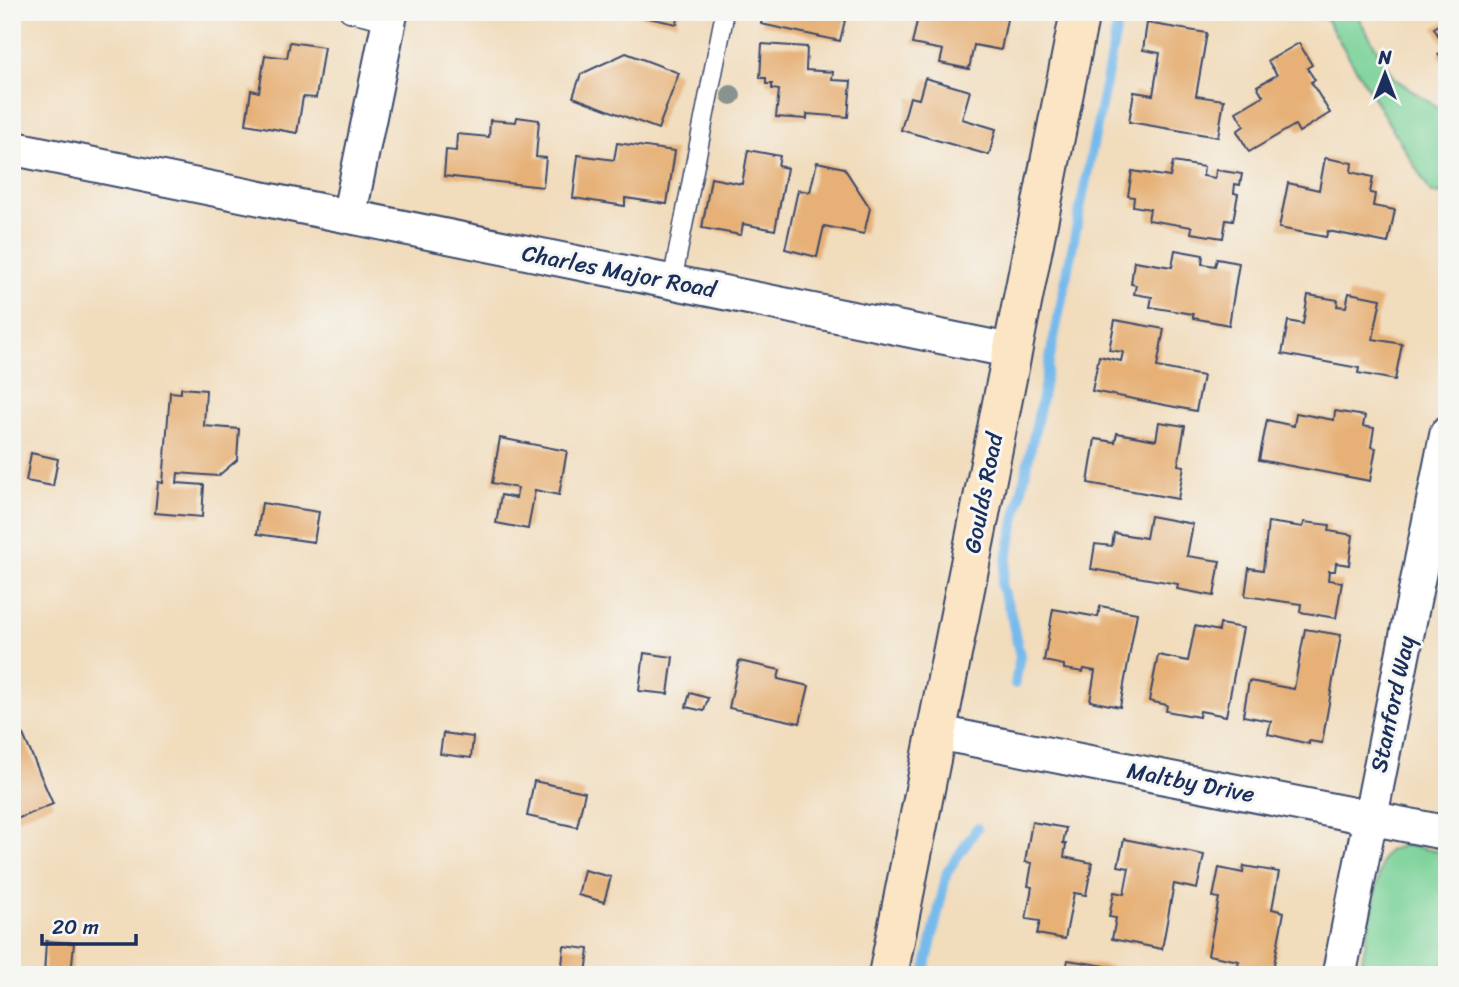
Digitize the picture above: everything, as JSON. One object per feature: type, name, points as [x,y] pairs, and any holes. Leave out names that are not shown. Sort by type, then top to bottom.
[{"type":"main road","name":"Goulds Road","points":[[888,975],[1080,12]]},
{"type":"street","points":[[349,216],[390,16]]},
{"type":"street","name":"Charles Major Road","points":[[12,148],[1012,351]]},
{"type":"street","name":"Stanford Way","points":[[1339,975],[1447,433]]},
{"type":"street","name":"Maltby Drive","points":[[935,732],[1447,833]]},
{"type":"lane","points":[[349,12],[390,16]]},
{"type":"lane","points":[[672,282],[723,22]]},
{"type":"green space","points":[[1293,12],[1355,12],[1394,78],[1447,114],[1445,195],[1431,193],[1326,19]]},
{"type":"green space","points":[[1403,845],[1447,853],[1447,975],[1359,975],[1382,860],[1388,851]]},
{"type":"building","points":[[640,12],[679,12],[677,24],[639,16]]},
{"type":"building","points":[[763,12],[847,12],[840,41],[761,24]]},
{"type":"building","points":[[919,12],[942,12],[967,18],[968,12],[1008,14],[1001,50],[974,45],[969,69],[940,63],[943,50],[912,44]]},
{"type":"building","points":[[1447,20],[1447,69],[1438,54],[1446,49],[1434,28]]},
{"type":"building","points":[[1147,23],[1207,33],[1196,96],[1224,100],[1218,137],[1129,122],[1134,92],[1153,95],[1160,53],[1143,50]]},
{"type":"building","points":[[290,42],[324,47],[316,98],[303,97],[297,133],[246,124],[251,90],[259,92],[265,55],[287,58]]},
{"type":"building","points":[[1299,43],[1312,65],[1307,68],[1315,80],[1311,82],[1330,113],[1299,132],[1295,125],[1249,152],[1237,131],[1244,126],[1236,112],[1263,96],[1257,86],[1277,75],[1268,61]]},
{"type":"building","points":[[762,44],[807,47],[806,70],[833,72],[832,80],[851,81],[848,117],[807,114],[807,119],[776,117],[779,90],[772,89],[772,84],[766,84],[766,78],[760,78]]},
{"type":"building","points":[[626,53],[679,73],[658,129],[573,97],[581,74]]},
{"type":"building","points":[[925,78],[970,91],[962,119],[996,129],[989,155],[901,130],[910,97],[919,99]]},
{"type":"building","points":[[517,117],[539,120],[536,157],[546,158],[543,187],[444,176],[446,150],[456,151],[457,134],[489,137],[490,120],[516,122]]},
{"type":"building","points":[[617,143],[675,151],[667,204],[625,198],[625,206],[573,198],[578,155],[614,160]]},
{"type":"building","points":[[748,150],[780,156],[778,166],[787,168],[775,230],[743,224],[741,235],[702,228],[711,178],[742,184]]},
{"type":"building","points":[[1325,158],[1352,163],[1351,172],[1373,177],[1370,193],[1375,194],[1373,206],[1395,210],[1388,243],[1328,231],[1326,237],[1279,228],[1288,183],[1319,190]]},
{"type":"building","points":[[817,162],[844,168],[870,208],[864,234],[824,226],[817,257],[785,249],[798,190],[810,192]]},
{"type":"building","points":[[1173,162],[1204,167],[1203,176],[1215,178],[1216,170],[1242,174],[1240,185],[1235,184],[1234,193],[1238,194],[1233,221],[1226,220],[1223,238],[1191,233],[1192,227],[1148,220],[1150,209],[1133,206],[1134,197],[1128,196],[1132,171],[1170,177]]},
{"type":"building","points":[[1175,250],[1203,255],[1202,264],[1215,266],[1217,259],[1239,263],[1229,325],[1193,318],[1193,314],[1150,307],[1152,297],[1134,294],[1136,285],[1131,284],[1134,261],[1172,267]]},
{"type":"building","points":[[1349,293],[1381,299],[1373,339],[1402,344],[1395,380],[1358,373],[1359,368],[1282,354],[1288,321],[1303,324],[1308,295],[1338,300],[1337,306],[1346,307]]},
{"type":"building","points":[[1115,320],[1164,329],[1157,367],[1203,376],[1196,411],[1092,391],[1099,356],[1121,361],[1123,352],[1109,350]]},
{"type":"building","points":[[181,388],[206,390],[204,426],[239,429],[237,460],[218,476],[178,473],[177,483],[204,485],[202,517],[155,513],[158,482],[163,483],[170,392],[181,393]]},
{"type":"building","points":[[1335,411],[1365,416],[1363,426],[1374,428],[1371,447],[1376,448],[1370,481],[1259,460],[1267,420],[1294,426],[1296,413],[1334,420]]},
{"type":"building","points":[[1159,422],[1185,426],[1178,465],[1184,466],[1178,499],[1088,483],[1095,439],[1115,442],[1117,433],[1156,440]]},
{"type":"building","points":[[500,438],[567,451],[559,495],[535,490],[528,529],[496,523],[501,495],[516,498],[518,488],[492,483]]},
{"type":"building","points":[[31,453],[58,459],[53,486],[26,481]]},
{"type":"building","points":[[262,503],[319,512],[314,542],[257,534]]},
{"type":"building","points":[[1150,516],[1193,524],[1187,556],[1220,561],[1214,596],[1177,589],[1178,584],[1091,569],[1095,544],[1112,546],[1114,533],[1146,538]]},
{"type":"building","points":[[1268,522],[1303,527],[1304,522],[1330,525],[1329,531],[1353,535],[1349,565],[1336,563],[1335,571],[1329,571],[1328,580],[1342,582],[1336,618],[1300,612],[1301,604],[1245,596],[1249,568],[1263,570]]},
{"type":"building","points":[[1100,606],[1137,613],[1120,707],[1090,701],[1095,671],[1064,669],[1064,665],[1044,661],[1053,609],[1098,617]]},
{"type":"building","points":[[1220,624],[1243,628],[1226,716],[1200,711],[1199,717],[1166,711],[1167,705],[1149,701],[1158,655],[1188,661],[1195,626],[1219,631]]},
{"type":"building","points":[[1305,629],[1341,635],[1322,743],[1309,741],[1309,744],[1268,734],[1271,721],[1243,716],[1249,681],[1294,689]]},
{"type":"building","points":[[644,653],[673,657],[668,694],[639,691]]},
{"type":"building","points":[[739,661],[780,670],[778,679],[809,686],[800,723],[729,708]]},
{"type":"building","points":[[690,693],[708,698],[704,711],[686,707]]},
{"type":"building","points":[[12,709],[53,804],[12,821]]},
{"type":"building","points":[[443,733],[473,737],[471,758],[440,754]]},
{"type":"building","points":[[534,781],[585,792],[577,827],[527,816]]},
{"type":"building","points":[[1032,822],[1066,828],[1064,857],[1092,863],[1086,895],[1074,893],[1065,939],[1037,934],[1040,921],[1026,919],[1032,887],[1028,886],[1032,863],[1025,862]]},
{"type":"building","points":[[1124,839],[1204,855],[1197,889],[1174,884],[1162,949],[1112,939],[1116,918],[1109,917],[1114,892],[1124,894],[1129,868],[1118,866]]},
{"type":"building","points":[[1244,866],[1279,872],[1272,909],[1284,912],[1272,975],[1237,968],[1239,961],[1208,955],[1219,898],[1213,897],[1219,868],[1243,873]]},
{"type":"building","points":[[584,870],[611,877],[604,902],[578,895]]},
{"type":"building","points":[[46,941],[74,943],[71,975],[44,975]]},
{"type":"building","points":[[564,946],[589,949],[586,975],[561,975]]},
{"type":"building","points":[[1068,960],[1125,969],[1124,975],[1065,975]]},
{"type":"waterway","points":[[1015,684],[1020,656],[1001,585],[1120,12]]},
{"type":"waterway","points":[[924,975],[947,872],[977,828]]}]
